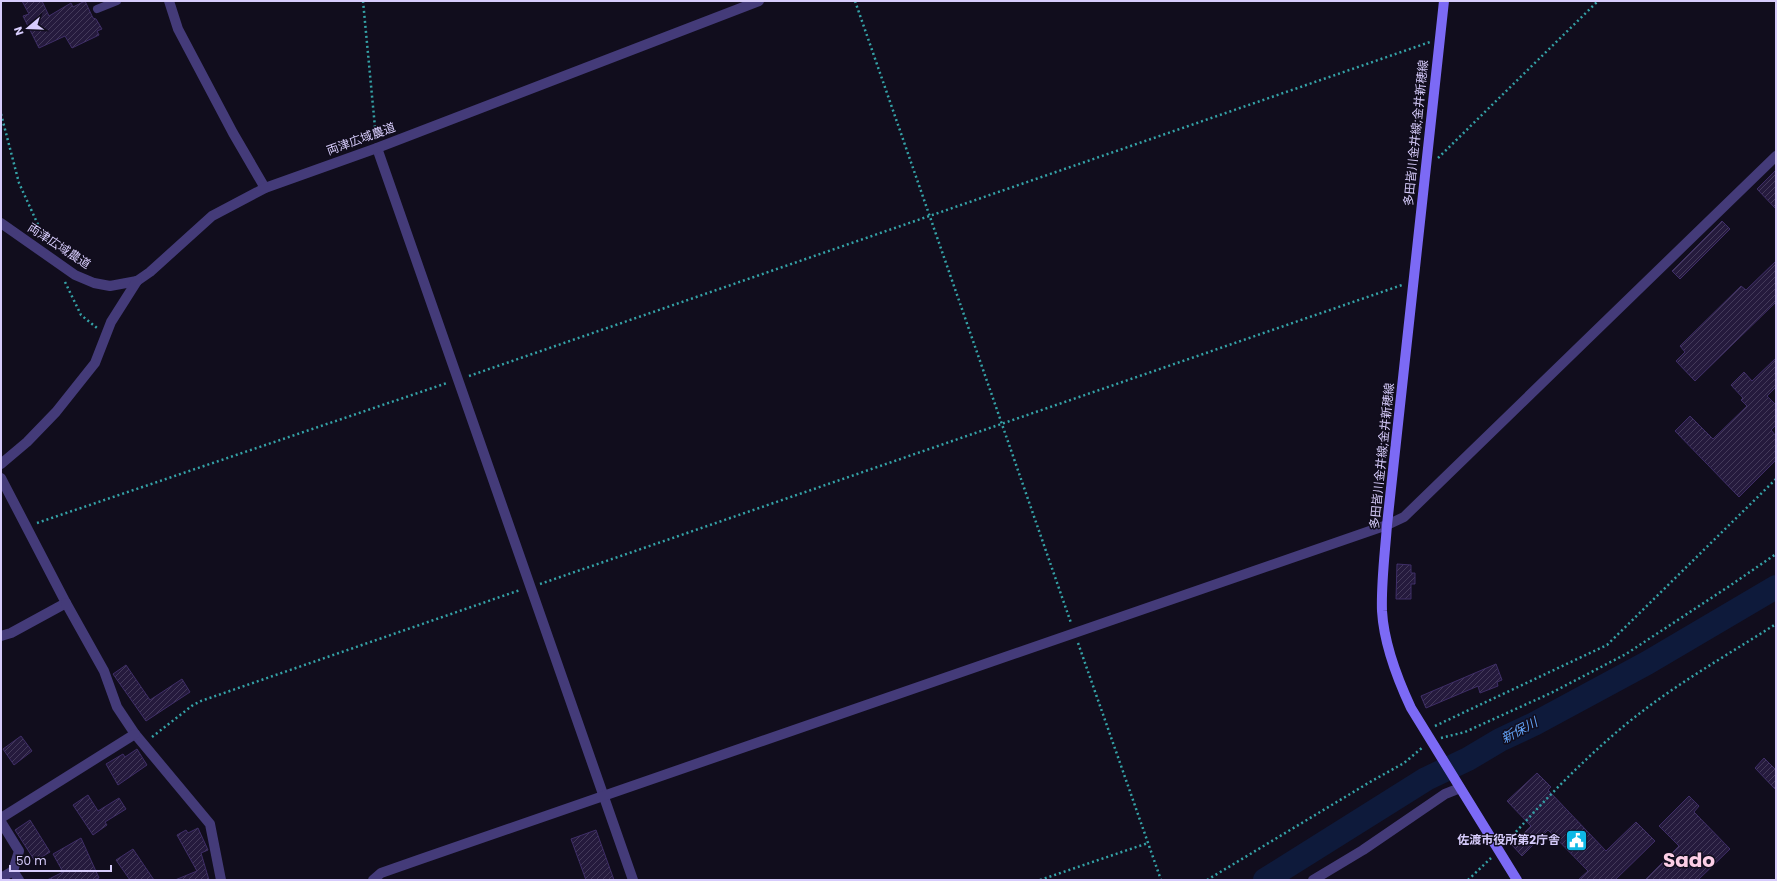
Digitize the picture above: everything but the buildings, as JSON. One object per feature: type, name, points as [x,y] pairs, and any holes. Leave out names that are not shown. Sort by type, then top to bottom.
[{"type":"main road","name":"多田皆川金井線;金井新穂線","points":[[1444,1],[1387,525],[1382,611],[1385,635],[1400,684],[1411,708],[1517,880]]},
{"type":"street","points":[[169,1],[178,29],[233,133],[265,188]]},
{"type":"street","name":"両津広域農道","points":[[1,223],[75,275],[94,283],[110,286],[137,281],[150,272],[212,216],[265,188],[377,148],[759,1]]},
{"type":"street","points":[[377,148],[633,880]]},
{"type":"street","points":[[373,880],[381,874],[421,859],[1387,525],[1404,517],[1776,156]]},
{"type":"street","points":[[1,464],[27,442],[56,412],[95,363],[111,322],[137,281]]},
{"type":"street","points":[[1,478],[66,603],[104,671],[117,708],[135,734],[210,824],[221,880]]},
{"type":"street","points":[[1,636],[11,633],[66,603]]},
{"type":"street","points":[[1,818],[135,734]]},
{"type":"street","points":[[1313,880],[1363,850],[1446,794],[1460,788]]},
{"type":"street","points":[[1,822],[19,851],[16,876],[1,878]]},
{"type":"lane","points":[[97,9],[117,1]]},
{"type":"path","points":[[363,1],[377,148]]},
{"type":"path","points":[[855,1],[1161,880]]},
{"type":"path","points":[[1427,163],[1440,158],[1598,1]]},
{"type":"path","points":[[27,527],[1440,39]]},
{"type":"path","points":[[1,114],[19,182],[55,260]]},
{"type":"path","points":[[64,281],[81,315],[92,325],[107,333]]},
{"type":"path","points":[[144,744],[193,705],[201,701],[1413,281]]},
{"type":"path","points":[[1426,731],[1607,645],[1776,479]]},
{"type":"path","points":[[1207,880],[1404,763],[1432,740],[1465,732],[1551,693],[1626,654],[1728,588],[1776,554]]},
{"type":"path","points":[[1468,880],[1588,759],[1642,711],[1776,624]]},
{"type":"path","points":[[1040,880],[1148,843]]},
{"type":"waterway","name":"新保川","points":[[1265,880],[1426,779],[1468,759],[1500,740],[1534,724],[1647,663],[1776,587]]},
{"type":"place","name":"佐渡市役所第2庁舎","points":[[1576,840]]},
{"type":"district","name":"Sado","points":[[1689,860]]}]
